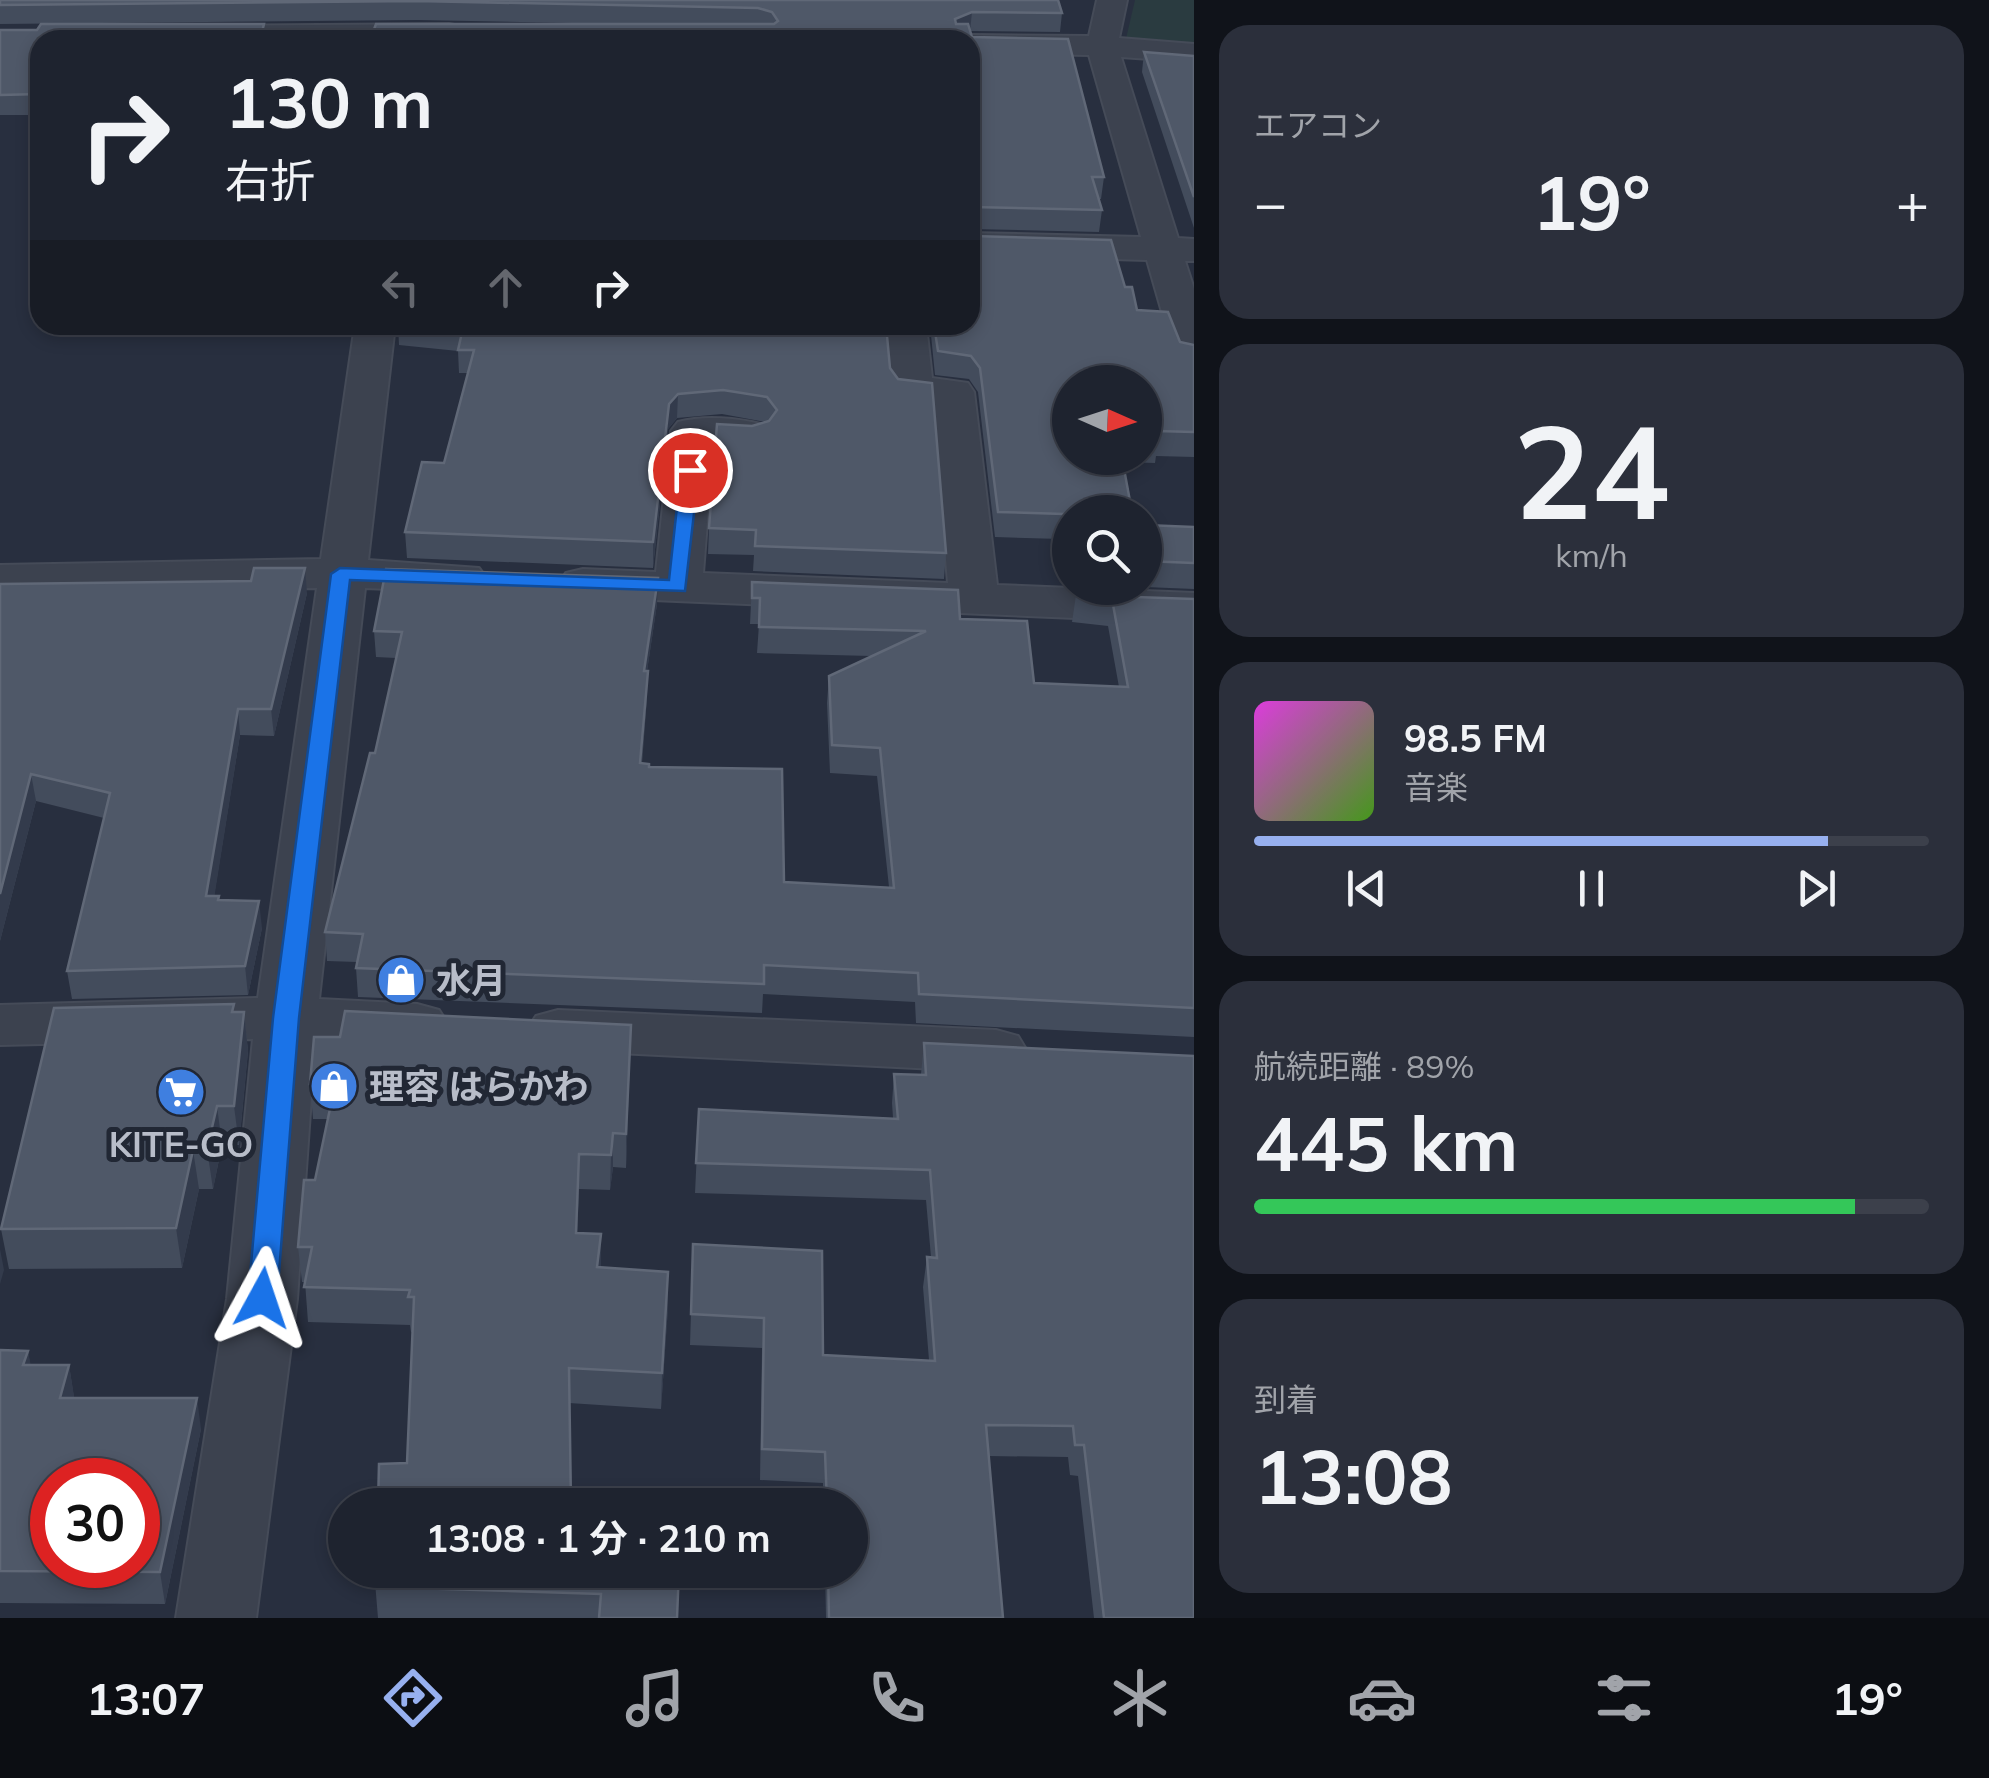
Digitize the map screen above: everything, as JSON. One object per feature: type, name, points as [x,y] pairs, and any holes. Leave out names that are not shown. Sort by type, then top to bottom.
[{"type":"street","points":[[418,30],[424,0]]},
{"type":"street","points":[[1112,0],[1102,46],[1179,250],[1194,354]]},
{"type":"street","points":[[980,44],[1102,46],[1194,53]]},
{"type":"street","points":[[980,244],[1179,250]]},
{"type":"street","points":[[216,1618],[262,1298],[286,1018],[340,574],[385,335]]},
{"type":"street","points":[[907,335],[912,390],[953,392],[974,599]]},
{"type":"street","points":[[678,587],[694,431],[750,434]]},
{"type":"street","points":[[0,579],[340,574],[1194,608]]},
{"type":"street","points":[[0,1024],[286,1018],[1056,1054]]},
{"type":"shaded area","points":[[1135,0],[1194,0],[1194,49],[1125,43]]},
{"type":"building","points":[[0,0],[1058,0],[1062,13],[972,12],[955,19],[956,24],[968,24],[970,30],[374,30],[376,24],[778,21],[772,12],[758,8],[417,1],[0,5]]},
{"type":"building","points":[[41,24],[264,24],[262,30],[37,30]]},
{"type":"building","points":[[0,30],[30,30],[30,94],[0,95]]},
{"type":"building","points":[[980,37],[1068,39],[1104,177],[1092,177],[1102,210],[980,207]]},
{"type":"building","points":[[1144,52],[1194,56],[1194,197]]},
{"type":"building","points":[[980,236],[1111,240],[1125,287],[1132,287],[1137,310],[1168,312],[1180,342],[1194,345],[1194,432],[1162,431],[1162,365],[1052,365],[1052,475],[1125,475],[1129,495],[1052,495],[1052,514],[998,512],[980,368],[971,356],[938,351],[936,335],[980,335]]},
{"type":"building","points":[[461,335],[887,335],[890,368],[898,379],[932,383],[946,553],[755,546],[756,530],[709,528],[717,424],[752,426],[769,421],[777,410],[767,397],[723,390],[678,394],[669,404],[653,542],[405,532],[422,462],[444,463],[474,350],[458,350]]},
{"type":"building","points":[[1162,526],[1194,527],[1194,563],[1162,562]]},
{"type":"building","points":[[254,568],[305,568],[271,709],[238,709],[206,896],[259,901],[245,966],[67,971],[110,793],[31,774],[0,894],[0,584],[251,581]]},
{"type":"building","points":[[386,569],[658,578],[644,671],[648,671],[640,763],[649,767],[782,769],[784,882],[894,888],[880,748],[832,745],[829,676],[926,631],[759,627],[760,598],[752,598],[752,582],[958,590],[960,619],[1027,621],[1034,683],[1128,687],[1113,605],[1162,605],[1162,598],[1194,599],[1194,1008],[919,994],[918,973],[764,965],[764,984],[356,968],[363,934],[325,932],[370,753],[375,753],[402,632],[374,631]]},
{"type":"building","points":[[234,1004],[232,1012],[244,1012],[234,1106],[217,1106],[207,1149],[193,1150],[176,1228],[1,1229],[54,1008]]},
{"type":"building","points":[[345,1011],[631,1025],[626,1134],[613,1133],[611,1155],[579,1154],[576,1233],[601,1234],[597,1267],[668,1272],[662,1373],[569,1368],[571,1488],[378,1488],[379,1464],[407,1463],[414,1297],[408,1297],[410,1290],[304,1287],[312,1247],[298,1247],[304,1180],[315,1180],[335,1085],[310,1084],[314,1037],[340,1037]]},
{"type":"building","points":[[924,1043],[1194,1056],[1194,1618],[1104,1618],[1084,1445],[1075,1445],[1073,1426],[986,1425],[1003,1618],[829,1618],[828,1588],[868,1588],[868,1488],[826,1488],[825,1452],[762,1449],[764,1318],[691,1314],[693,1244],[822,1251],[823,1355],[935,1361],[927,1257],[937,1258],[930,1170],[696,1163],[699,1109],[898,1119],[894,1074],[926,1075]]},
{"type":"building","points":[[0,1350],[28,1351],[23,1365],[69,1365],[60,1398],[197,1398],[160,1572],[160,1458],[30,1458],[30,1571],[0,1571]]},
{"type":"building","points":[[414,1588],[678,1588],[677,1618],[599,1618],[601,1594]]},
{"type":"place","name":"水月","points":[[401,980]]},
{"type":"place","name":"理容 はらかわ","points":[[334,1086]]},
{"type":"place","name":"KITE-GO","points":[[181,1092]]},
{"type":"route","points":[[262,1298],[286,1018],[340,574],[678,587],[690,470]]}]
